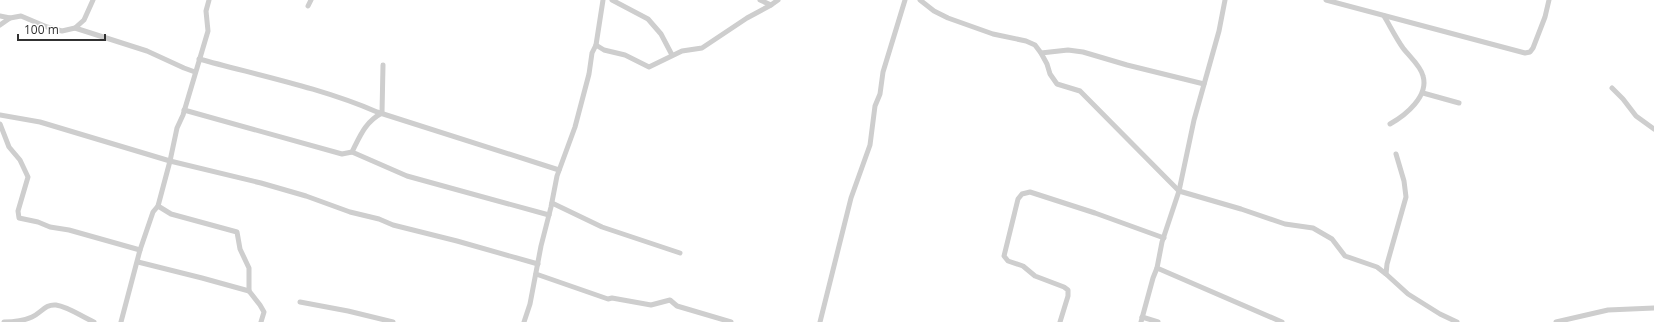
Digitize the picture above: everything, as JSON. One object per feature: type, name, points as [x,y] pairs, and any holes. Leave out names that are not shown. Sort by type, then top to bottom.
[{"type":"street","points":[[0,16],[10,18],[21,16],[47,28],[62,32],[75,28],[84,20],[93,0]]},
{"type":"street","points":[[121,322],[140,250],[153,212],[158,206],[177,128],[184,110],[208,30],[206,11],[209,0]]},
{"type":"street","points":[[308,6],[311,0]]},
{"type":"street","points":[[524,322],[530,304],[541,246],[559,170],[575,128],[590,70],[592,52],[596,45],[603,0]]},
{"type":"street","points":[[612,0],[648,19],[661,34],[672,55]]},
{"type":"street","points":[[760,0],[771,5]]},
{"type":"street","points":[[596,45],[604,50],[625,55],[648,67],[686,49],[702,48],[747,18],[778,0]]},
{"type":"street","points":[[820,322],[851,198],[870,145],[875,106],[880,94],[883,72],[905,0]]},
{"type":"street","points":[[920,0],[934,11],[956,21],[993,34],[1004,35],[1017,40],[1030,42],[1041,53],[1050,74],[1057,84],[1080,91],[1179,191],[1241,209],[1285,224],[1313,228],[1332,239],[1345,256],[1377,267],[1408,294],[1440,314],[1457,322]]},
{"type":"street","points":[[1158,322],[1141,319],[1179,191],[1194,120],[1219,31],[1225,0]]},
{"type":"street","points":[[1326,0],[1525,53],[1530,52],[1532,48],[1545,17],[1550,0]]},
{"type":"street","points":[[1384,16],[1403,47],[1423,75],[1424,84],[1423,93],[1400,119],[1390,124]]},
{"type":"street","points":[[0,25],[10,18]]},
{"type":"street","points":[[75,28],[148,51],[195,72]]},
{"type":"street","points":[[1041,53],[1068,50],[1083,52],[1127,65],[1204,84]]},
{"type":"street","points":[[199,59],[328,94],[559,170]]},
{"type":"street","points":[[382,113],[383,65]]},
{"type":"street","points":[[1612,88],[1636,116],[1654,129]]},
{"type":"street","points":[[1423,93],[1459,103]]},
{"type":"street","points":[[184,110],[342,154],[352,152],[407,176],[549,215]]},
{"type":"street","points":[[352,152],[361,134],[372,118],[382,113]]},
{"type":"street","points":[[0,115],[40,122],[170,161],[261,183],[306,196],[350,212],[379,219],[393,225],[538,264]]},
{"type":"street","points":[[0,124],[9,147],[20,160],[28,177],[18,211],[19,218],[140,250]]},
{"type":"street","points":[[1386,274],[1387,264],[1406,197],[1404,181],[1396,154]]},
{"type":"street","points":[[1060,322],[1068,296],[1068,290],[1035,276],[1023,266],[1008,261],[1004,256],[1018,199],[1022,194],[1030,192],[1050,198],[1164,238]]},
{"type":"street","points":[[552,203],[602,227],[680,252]]},
{"type":"street","points":[[158,206],[171,214],[238,232],[240,249],[249,268],[249,292]]},
{"type":"street","points":[[138,262],[202,278],[249,292],[264,312],[261,322]]},
{"type":"street","points":[[1157,268],[1282,322]]},
{"type":"street","points":[[536,274],[608,299],[612,298],[651,304],[670,300],[677,306],[731,322]]},
{"type":"street","points":[[300,302],[348,311],[393,322]]},
{"type":"street","points":[[4,322],[15,322],[32,317],[47,306],[56,305],[94,322]]},
{"type":"street","points":[[1556,322],[1608,310],[1654,308]]}]
